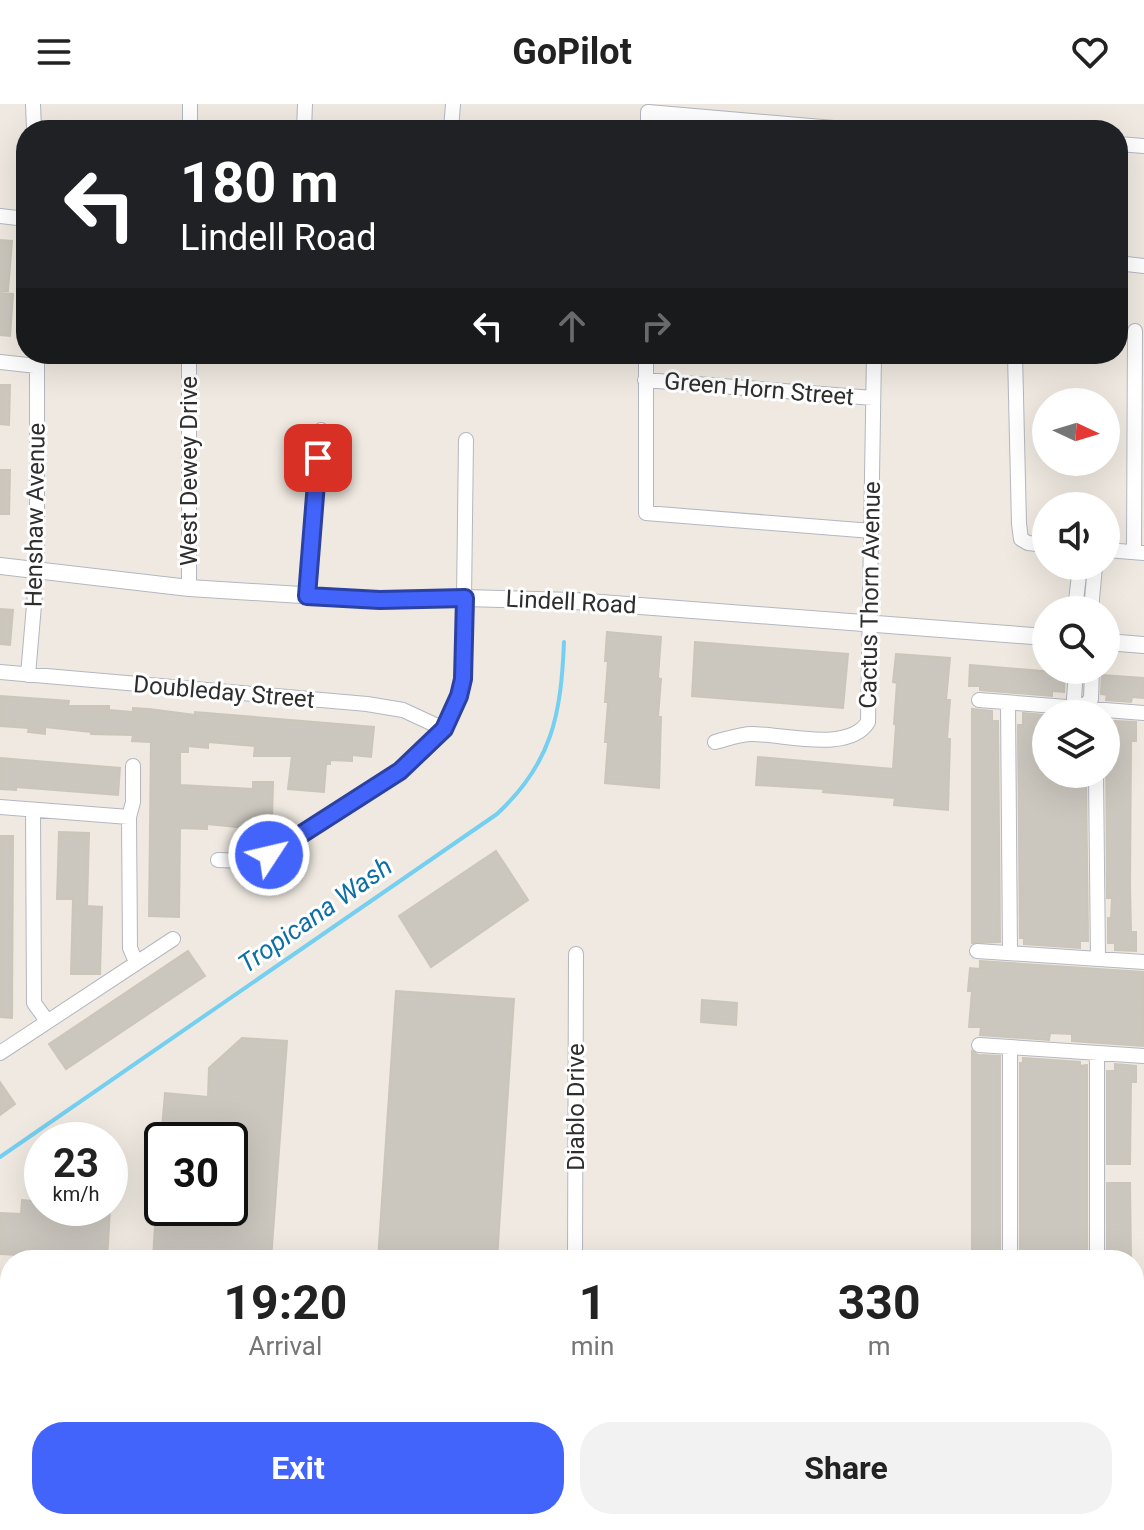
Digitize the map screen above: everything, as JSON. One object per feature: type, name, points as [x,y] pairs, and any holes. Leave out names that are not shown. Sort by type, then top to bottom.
[{"type":"street","points":[[648,120],[648,112],[741,120]]},
{"type":"street","points":[[1139,331],[1139,552]]},
{"type":"street","name":"Henshaw Avenue","points":[[28,675],[37,570],[37,364]]},
{"type":"street","name":"West Dewey Drive","points":[[189,364],[189,588]]},
{"type":"street","points":[[646,364],[646,513],[872,531]]},
{"type":"street","name":"Cactus Thorn Avenue","points":[[715,742],[749,734],[838,740],[862,732],[868,722],[874,364]]},
{"type":"street","points":[[1015,364],[1021,539],[1032,543]]},
{"type":"street","name":"Green Horn Street","points":[[645,380],[873,398]]},
{"type":"street","points":[[307,596],[321,430]]},
{"type":"street","points":[[218,860],[245,861],[269,855],[400,771],[444,729],[463,679],[466,440]]},
{"type":"street","name":"Lindell Road","points":[[0,566],[189,588],[307,596],[380,600],[465,598],[599,602],[1032,636]]},
{"type":"street","points":[[1120,643],[1144,645]]},
{"type":"street","name":"Doubleday Street","points":[[0,672],[367,704],[403,710],[444,729]]},
{"type":"street","points":[[979,700],[1032,705]]},
{"type":"street","points":[[1008,703],[1010,953]]},
{"type":"street","points":[[1120,712],[1144,713]]},
{"type":"street","points":[[133,766],[133,802],[129,817],[130,948],[136,962]]},
{"type":"street","points":[[1096,788],[1098,959]]},
{"type":"street","points":[[0,807],[129,817]]},
{"type":"street","points":[[33,810],[34,1003],[47,1021]]},
{"type":"street","points":[[0,1053],[173,939]]},
{"type":"street","points":[[977,951],[1144,962]]},
{"type":"street","name":"Diablo Drive","points":[[575,1250],[576,954]]},
{"type":"street","points":[[979,1045],[1144,1056]]},
{"type":"street","points":[[1010,1047],[1010,1250]]},
{"type":"street","points":[[1097,1053],[1097,1250]]},
{"type":"building","points":[[0,240],[12,241],[8,291],[0,291]]},
{"type":"building","points":[[0,293],[13,294],[10,336],[0,335]]},
{"type":"building","points":[[0,385],[10,385],[9,425],[0,424]]},
{"type":"building","points":[[0,470],[10,470],[9,514],[0,514]]},
{"type":"building","points":[[0,609],[13,610],[10,645],[0,644]]},
{"type":"building","points":[[607,632],[661,637],[658,678],[661,679],[659,788],[605,783],[608,742],[605,742]]},
{"type":"building","points":[[695,642],[848,654],[843,708],[692,696]]},
{"type":"building","points":[[896,654],[950,658],[946,700],[950,700],[948,810],[894,805],[895,798],[756,785],[758,757],[893,769]]},
{"type":"building","points":[[970,665],[1032,670],[1032,684],[1064,684],[1064,692],[1052,691],[1052,696],[980,690],[980,686],[969,686]]},
{"type":"building","points":[[1120,676],[1144,678],[1144,698],[1132,697],[1131,702],[1106,700],[1107,695],[1101,694],[1102,684],[1120,684]]},
{"type":"building","points":[[0,696],[69,701],[68,706],[109,706],[109,710],[133,712],[133,708],[374,727],[371,757],[352,755],[352,761],[330,760],[330,764],[326,764],[324,792],[288,789],[292,756],[254,756],[255,746],[208,742],[208,748],[188,746],[188,752],[180,752],[180,785],[253,789],[253,782],[273,782],[272,822],[246,821],[246,828],[207,824],[207,829],[180,828],[179,917],[149,916],[151,742],[132,741],[133,735],[91,734],[45,727],[45,734],[28,732],[29,728],[0,726]]},
{"type":"building","points":[[972,709],[992,711],[992,721],[998,721],[1000,942],[972,943]]},
{"type":"building","points":[[1023,713],[1032,714],[1032,788],[1086,788],[1088,941],[1080,941],[1080,948],[1024,944],[1024,938],[1020,938],[1018,725],[1023,725]]},
{"type":"building","points":[[1120,721],[1136,722],[1136,741],[1131,741],[1130,886],[1131,932],[1136,932],[1136,951],[1115,950],[1115,943],[1108,943],[1112,898],[1107,898],[1106,788],[1120,788]]},
{"type":"building","points":[[0,758],[120,768],[118,795],[16,787],[16,790],[0,789]]},
{"type":"building","points":[[59,832],[89,833],[87,906],[102,907],[100,974],[71,974],[73,899],[57,899]]},
{"type":"building","points":[[0,836],[13,836],[12,1018],[0,1017]]},
{"type":"building","points":[[496,851],[528,900],[431,967],[399,916]]},
{"type":"building","points":[[188,951],[205,976],[66,1069],[49,1044]]},
{"type":"building","points":[[980,961],[1143,972],[1144,1046],[1072,1041],[1072,1034],[1050,1033],[1049,1040],[980,1035],[981,1027],[969,1027],[972,991],[968,991],[970,968],[980,969]]},
{"type":"building","points":[[396,991],[514,999],[498,1250],[379,1250]]},
{"type":"building","points":[[702,1000],[737,1003],[736,1025],[701,1022]]},
{"type":"building","points":[[242,1038],[287,1041],[272,1250],[154,1250],[155,1226],[248,1226],[248,1122],[163,1122],[165,1093],[208,1097],[209,1068]]},
{"type":"building","points":[[972,1051],[978,1055],[1000,1056],[1000,1250],[972,1250]]},
{"type":"building","points":[[1023,1058],[1087,1065],[1087,1250],[1020,1250],[1020,1063],[1023,1063]]},
{"type":"building","points":[[1115,1064],[1136,1066],[1136,1082],[1131,1082],[1130,1164],[1107,1164],[1107,1071],[1115,1071]]},
{"type":"building","points":[[0,1082],[15,1104],[0,1115]]},
{"type":"building","points":[[1107,1183],[1130,1183],[1131,1250],[1107,1250]]},
{"type":"building","points":[[24,1200],[24,1226],[109,1226],[108,1250],[0,1250],[0,1213],[21,1214]]},
{"type":"waterway","name":"Tropicana Wash","points":[[0,1157],[497,814],[530,776],[550,736],[560,692],[564,642]]},
{"type":"route","points":[[269,855],[400,771],[444,729],[463,679],[465,598],[380,600],[307,596],[318,458]]}]
